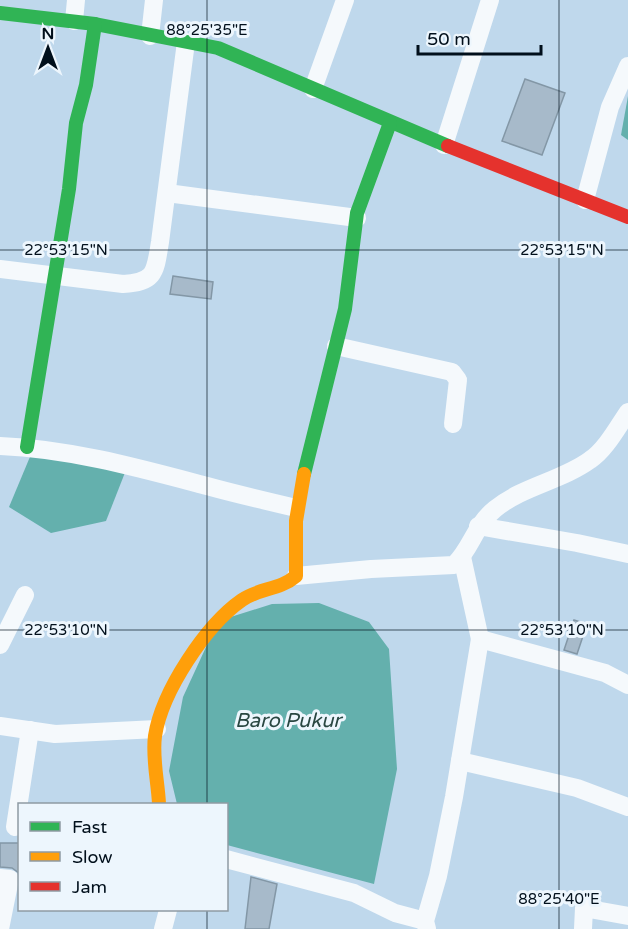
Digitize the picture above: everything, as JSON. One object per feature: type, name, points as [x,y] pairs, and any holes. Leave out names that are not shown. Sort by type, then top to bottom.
[{"type":"street","points":[[74,21],[76,0]]},
{"type":"street","points":[[150,36],[154,0]]},
{"type":"street","points":[[313,89],[345,0]]},
{"type":"street","points":[[444,144],[490,0]]},
{"type":"street","points":[[0,13],[95,24],[218,48],[390,123],[628,217]]},
{"type":"street","points":[[27,447],[69,189],[76,123],[86,85],[95,24]]},
{"type":"street","points":[[0,269],[123,284],[141,283],[152,276],[156,266],[167,193],[186,42]]},
{"type":"street","points":[[585,200],[610,107],[628,66]]},
{"type":"street","points":[[296,576],[293,546],[296,508],[303,473],[348,292],[357,218],[390,123]]},
{"type":"street","points":[[167,193],[357,218]]},
{"type":"street","points":[[336,346],[452,372],[458,380],[453,424]]},
{"type":"street","points":[[159,803],[155,739],[165,706],[190,655],[218,621],[244,598],[284,586],[296,576],[454,565],[462,557],[478,526],[495,508],[514,496],[560,476],[591,459],[628,412]]},
{"type":"street","points":[[0,446],[27,447],[117,462],[296,508]]},
{"type":"street","points":[[478,526],[628,554]]},
{"type":"street","points":[[228,860],[354,893],[426,925],[438,876],[460,761],[480,639],[462,557]]},
{"type":"street","points":[[0,645],[25,595]]},
{"type":"street","points":[[480,639],[605,673],[628,685]]},
{"type":"street","points":[[0,726],[55,734],[157,729]]},
{"type":"street","points":[[19,803],[30,730]]},
{"type":"street","points":[[460,761],[577,788],[628,807]]},
{"type":"street","points":[[15,828],[18,808]]},
{"type":"street","points":[[0,878],[10,879],[0,929]]},
{"type":"street","points":[[583,929],[584,909],[628,916]]},
{"type":"street","points":[[163,929],[168,911]]},
{"type":"water","points":[[628,96],[628,140],[621,135]]},
{"type":"water","points":[[32,452],[126,470],[106,521],[51,533],[9,507]]},
{"type":"water","name":"Baro Pukur","points":[[319,603],[369,622],[389,649],[397,769],[374,884],[228,845],[228,803],[177,803],[169,771],[183,697],[218,621],[272,604]]},
{"type":"building","points":[[525,79],[565,93],[542,155],[502,141]]},
{"type":"building","points":[[173,276],[213,282],[211,299],[170,294]]},
{"type":"building","points":[[574,620],[587,624],[577,654],[564,650]]},
{"type":"building","points":[[0,843],[18,843],[18,872],[12,868],[0,867]]},
{"type":"building","points":[[251,877],[277,884],[269,929],[245,929]]},
{"type":"traffic: fast","points":[[0,13],[95,24],[218,48],[448,146]]},
{"type":"traffic: fast","points":[[27,447],[69,189],[76,123],[86,85],[95,24]]},
{"type":"traffic: fast","points":[[304,474],[345,309],[357,213],[390,123]]},
{"type":"traffic: slow","points":[[159,803],[154,744],[159,718],[166,699],[200,642],[228,611],[249,596],[283,584],[296,576],[296,521],[304,474]]},
{"type":"traffic: jam","points":[[448,146],[628,217]]}]
